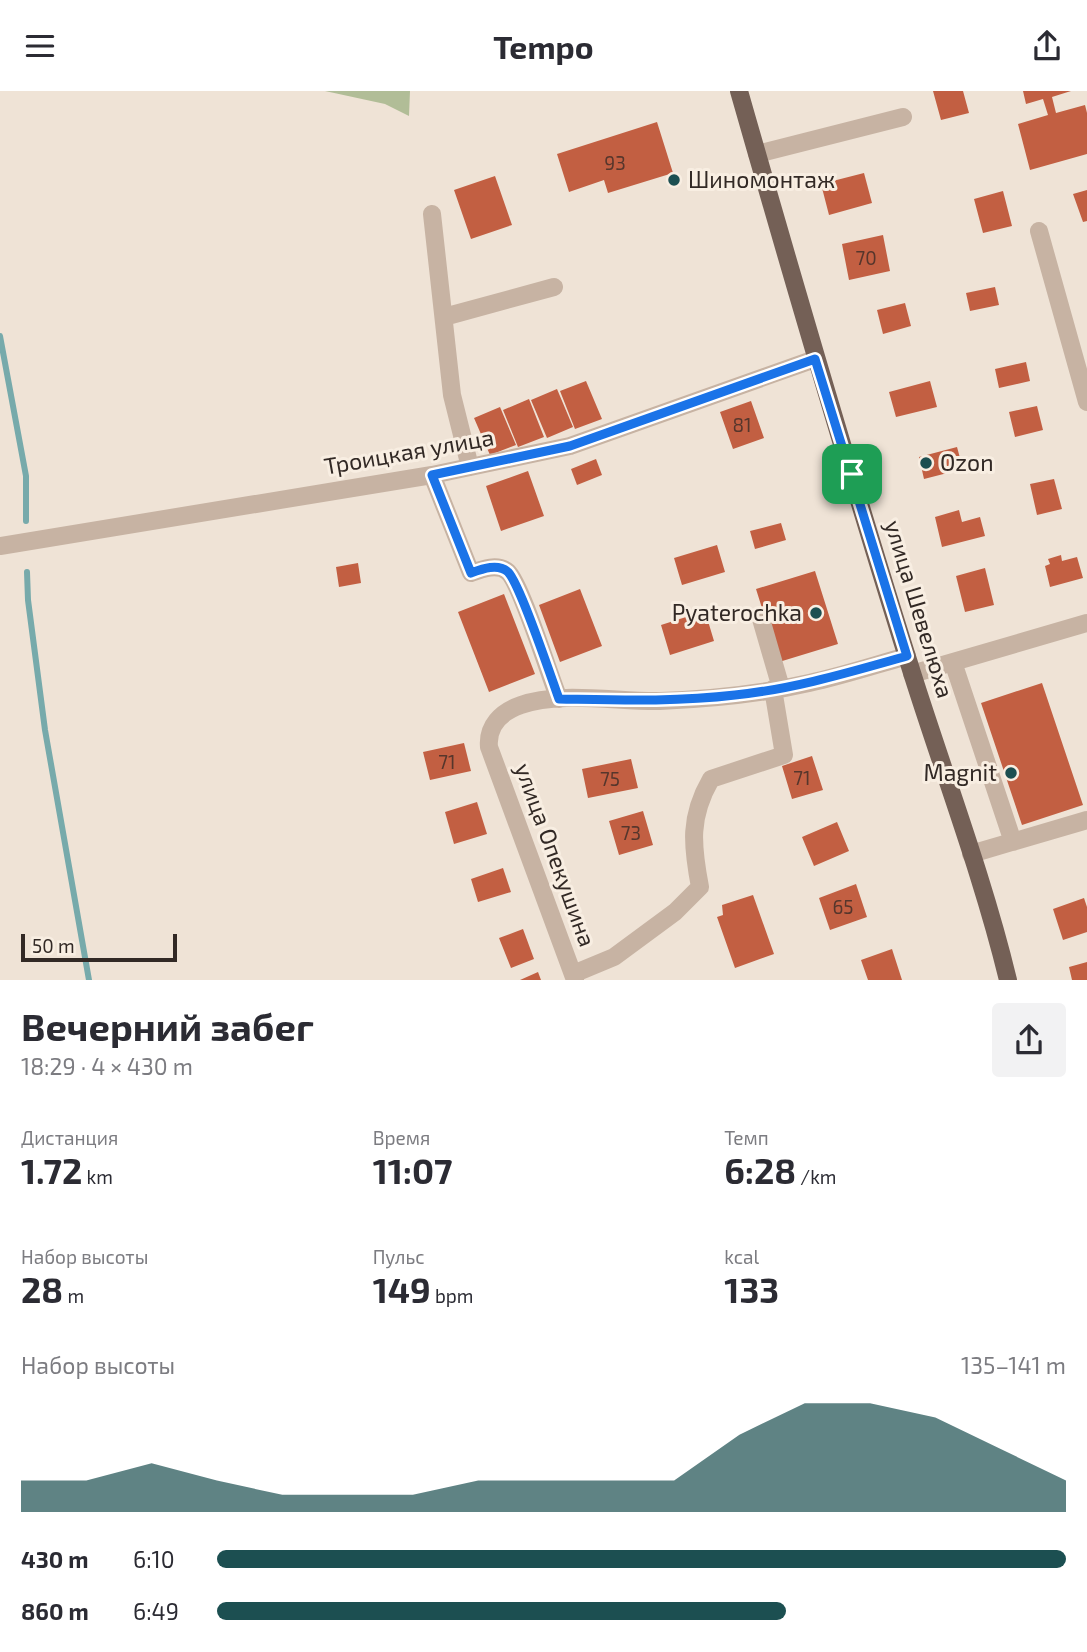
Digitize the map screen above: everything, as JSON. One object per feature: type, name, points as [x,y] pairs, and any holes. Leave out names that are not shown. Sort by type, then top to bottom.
[{"type":"main road","name":"улица Шевелюха","points":[[739,91],[815,359],[1008,980]]},
{"type":"street","points":[[757,154],[903,117]]},
{"type":"street","points":[[432,214],[452,395],[470,467]]},
{"type":"street","points":[[1039,231],[1087,402]]},
{"type":"street","points":[[443,317],[554,287]]},
{"type":"street","name":"Троицкая улица","points":[[0,546],[432,475],[570,446],[815,359]]},
{"type":"street","points":[[432,475],[471,573],[485,568],[498,568],[508,572],[559,699],[659,701],[736,695],[809,683],[907,656]]},
{"type":"street","points":[[574,977],[614,957],[675,912],[701,887],[693,834],[699,800],[711,779],[784,755],[777,689],[761,619]]},
{"type":"street","points":[[912,674],[1087,623]]},
{"type":"street","points":[[953,662],[1013,842]]},
{"type":"street","name":"улица Опекушина","points":[[559,699],[522,704],[500,716],[488,734],[489,747],[574,977]]},
{"type":"street","points":[[971,854],[1087,820]]},
{"type":"green space","points":[[325,91],[410,91],[409,116],[385,104]]},
{"type":"building","points":[[933,91],[963,91],[969,113],[941,120]]},
{"type":"building","points":[[1023,91],[1071,91],[1052,97],[1056,113],[1085,105],[1087,154],[1030,170],[1018,124],[1048,115],[1043,99],[1026,104]]},
{"type":"building","points":[[657,122],[673,173],[608,193],[604,180],[569,192],[557,154]]},
{"type":"building","points":[[864,173],[872,203],[829,215],[821,184]]},
{"type":"building","points":[[495,176],[512,225],[471,239],[454,190]]},
{"type":"building","points":[[1087,190],[1087,221],[1083,222],[1073,194]]},
{"type":"building","points":[[1003,191],[1012,226],[983,233],[974,199]]},
{"type":"building","points":[[883,235],[890,271],[849,280],[842,244]]},
{"type":"building","points":[[995,287],[999,305],[970,311],[966,293]]},
{"type":"building","points":[[905,303],[911,326],[883,334],[877,310]]},
{"type":"building","points":[[1026,362],[1030,381],[999,388],[995,369]]},
{"type":"building","points":[[586,381],[602,419],[575,429],[560,391]]},
{"type":"building","points":[[930,381],[937,407],[896,417],[889,392]]},
{"type":"building","points":[[557,389],[573,427],[547,438],[531,400]]},
{"type":"building","points":[[529,399],[544,437],[518,447],[503,410]]},
{"type":"building","points":[[751,401],[764,438],[733,449],[720,412]]},
{"type":"building","points":[[1037,406],[1043,430],[1015,437],[1009,412]]},
{"type":"building","points":[[500,407],[516,445],[490,455],[474,418]]},
{"type":"building","points":[[957,447],[963,469],[924,479],[919,457]]},
{"type":"building","points":[[596,459],[602,475],[577,485],[571,469]]},
{"type":"building","points":[[528,471],[544,516],[501,531],[486,486]]},
{"type":"building","points":[[1054,479],[1062,509],[1037,515],[1030,484]]},
{"type":"building","points":[[959,510],[962,522],[980,517],[985,536],[942,547],[935,517]]},
{"type":"building","points":[[781,523],[786,540],[755,549],[750,531]]},
{"type":"building","points":[[717,545],[725,572],[682,585],[674,558]]},
{"type":"building","points":[[1061,555],[1062,561],[1077,557],[1083,578],[1050,587],[1045,566],[1050,564],[1048,559]]},
{"type":"building","points":[[358,563],[361,583],[339,587],[336,567]]},
{"type":"building","points":[[985,568],[994,605],[965,612],[956,576]]},
{"type":"building","points":[[815,571],[838,644],[779,662],[756,589]]},
{"type":"building","points":[[580,589],[602,646],[560,662],[539,605]]},
{"type":"building","points":[[504,594],[535,674],[489,692],[458,612]]},
{"type":"building","points":[[705,611],[714,641],[670,655],[661,625]]},
{"type":"building","points":[[1042,683],[1083,805],[1022,825],[981,703]]},
{"type":"building","points":[[464,743],[471,771],[430,780],[423,752]]},
{"type":"building","points":[[812,756],[823,790],[792,799],[782,766]]},
{"type":"building","points":[[631,759],[638,788],[588,798],[582,769]]},
{"type":"building","points":[[477,802],[487,834],[454,844],[445,812]]},
{"type":"building","points":[[643,811],[653,845],[619,855],[609,821]]},
{"type":"building","points":[[837,822],[849,851],[814,866],[802,837]]},
{"type":"building","points":[[503,868],[511,892],[478,902],[471,879]]},
{"type":"building","points":[[856,884],[867,917],[830,930],[819,898]]},
{"type":"building","points":[[753,895],[774,954],[735,968],[717,917],[723,915],[722,905]]},
{"type":"building","points":[[1084,898],[1087,907],[1087,932],[1063,940],[1053,909]]},
{"type":"building","points":[[523,929],[534,959],[511,968],[499,938]]},
{"type":"building","points":[[892,949],[902,980],[868,980],[861,960]]},
{"type":"building","points":[[1087,962],[1087,980],[1072,980],[1069,967]]},
{"type":"building","points":[[538,972],[541,980],[520,980]]},
{"type":"waterway","points":[[0,336],[26,476],[26,521]]},
{"type":"waterway","points":[[27,572],[28,600],[45,730],[89,980]]},
{"type":"place","name":"Шиномонтаж","points":[[674,180]]},
{"type":"place","name":"Ozon","points":[[926,463]]},
{"type":"place","name":"Pyaterochka","points":[[816,613]]},
{"type":"place","name":"Magnit","points":[[1011,773]]},
{"type":"route","points":[[815,359],[852,474],[907,656],[809,683],[736,695],[659,701],[559,699],[508,572],[498,568],[485,568],[471,573],[432,475],[570,446],[815,359]]}]
